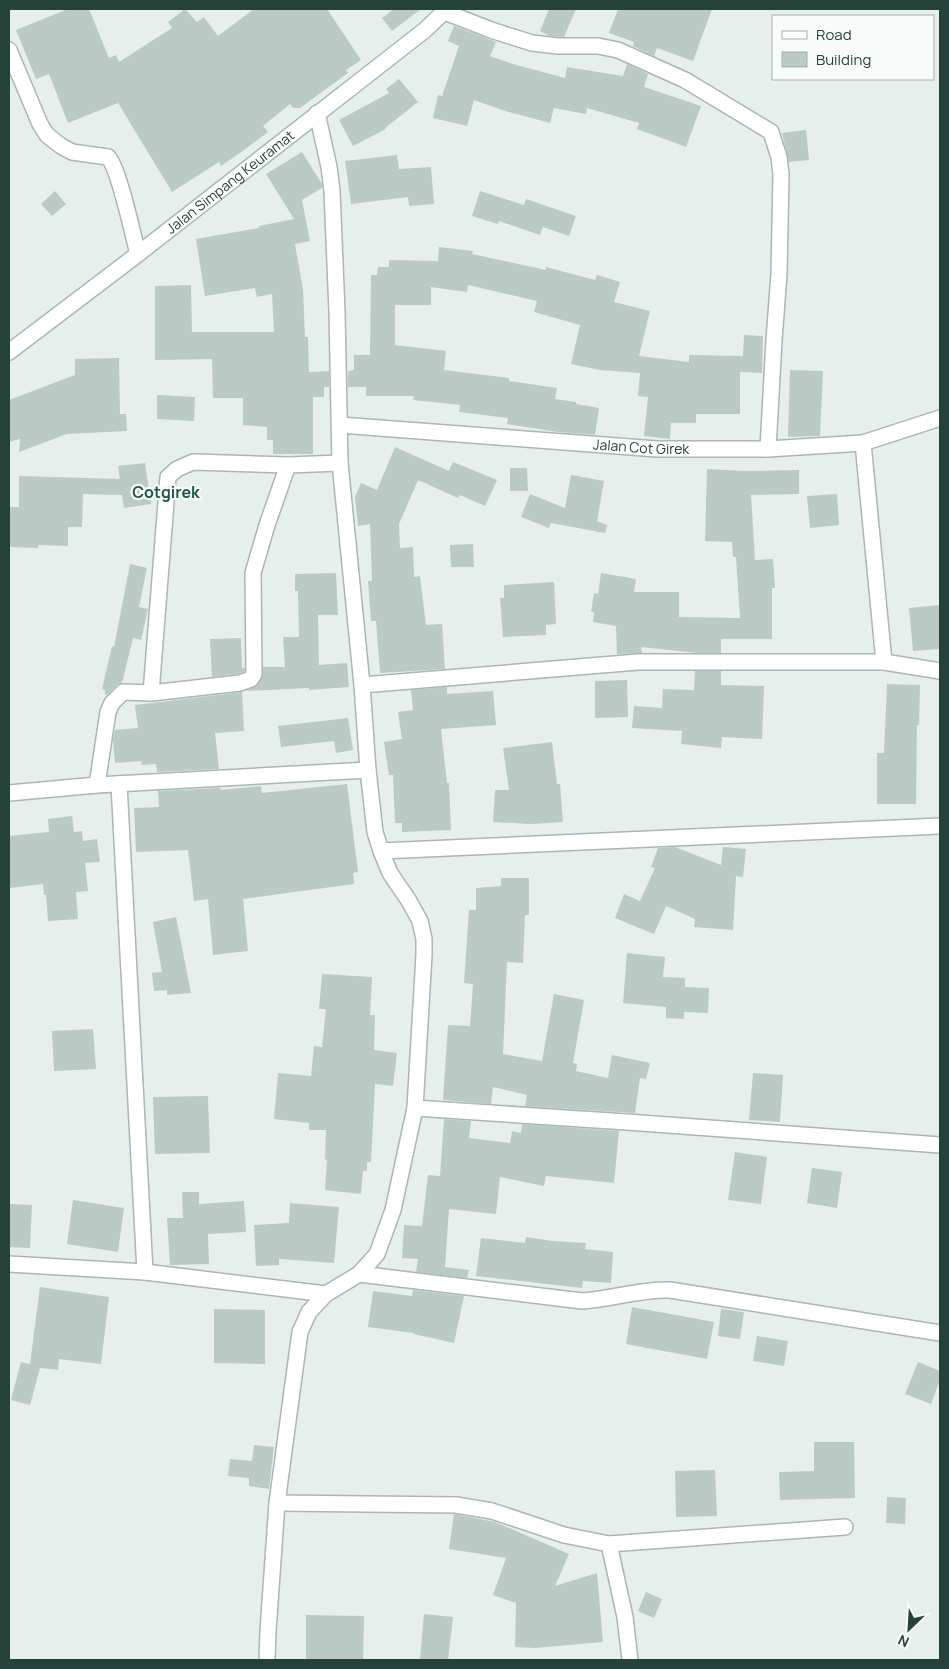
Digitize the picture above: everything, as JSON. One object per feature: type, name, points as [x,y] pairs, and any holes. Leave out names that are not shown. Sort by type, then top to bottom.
[{"type":"street","name":"Jalan Simpang Keuramat","points":[[9,352],[393,55],[446,10]]},
{"type":"street","points":[[446,10],[491,30],[532,43],[558,46],[598,46],[618,50],[685,80],[771,132],[779,157],[781,174],[779,274],[768,449]]},
{"type":"street","points":[[9,50],[40,124],[47,135],[72,152],[108,157],[112,160],[138,254]]},
{"type":"street","points":[[267,1660],[277,1503],[300,1332],[309,1312],[326,1294],[359,1274],[377,1254],[394,1210],[415,1108],[424,939],[420,921],[390,873],[380,851],[375,832],[340,463],[338,312],[332,191],[329,167],[317,113]]},
{"type":"street","name":"Jalan Cot Girek","points":[[340,425],[657,450],[768,449],[863,443],[940,418]]},
{"type":"street","points":[[863,443],[884,662]]},
{"type":"street","points":[[151,693],[168,478],[177,468],[193,462],[288,465],[340,463]]},
{"type":"street","points":[[98,785],[108,712],[112,703],[123,692],[151,693],[240,683],[251,679],[254,674],[252,573],[288,465]]},
{"type":"street","points":[[362,685],[638,662],[884,662],[940,671]]},
{"type":"street","points":[[9,793],[98,785],[368,770]]},
{"type":"street","points":[[119,784],[144,1272]]},
{"type":"street","points":[[380,851],[940,826]]},
{"type":"street","points":[[415,1108],[940,1145]]},
{"type":"street","points":[[9,1264],[144,1272],[326,1294]]},
{"type":"street","points":[[359,1274],[582,1301],[601,1300],[657,1289],[670,1290],[940,1334]]},
{"type":"street","points":[[277,1503],[456,1505],[476,1507],[564,1535],[609,1544],[845,1526]]},
{"type":"street","points":[[609,1544],[625,1617],[630,1660]]},
{"type":"building","points":[[68,9],[89,9],[109,58],[116,55],[119,62],[172,28],[168,22],[185,9],[197,22],[204,17],[218,36],[254,9],[327,9],[361,60],[346,70],[348,73],[300,108],[293,108],[290,104],[263,126],[268,132],[244,150],[221,166],[219,162],[172,192],[118,103],[68,123],[49,74],[36,79],[16,30]]},
{"type":"building","points":[[394,9],[421,9],[392,31],[382,18]]},
{"type":"building","points":[[549,9],[576,9],[564,37],[550,36],[540,31]]},
{"type":"building","points":[[618,9],[712,9],[693,61],[657,48],[654,56],[633,46],[634,42],[609,33]]},
{"type":"building","points":[[454,26],[496,42],[490,56],[565,78],[567,67],[623,76],[627,64],[648,74],[644,87],[701,106],[686,147],[637,129],[639,123],[587,108],[586,114],[554,108],[550,123],[505,111],[474,100],[467,126],[433,118],[438,95],[442,96],[459,46],[448,41]]},
{"type":"building","points":[[399,79],[418,102],[386,129],[353,146],[339,120],[389,93],[386,89]]},
{"type":"building","points":[[806,130],[809,160],[789,162],[782,133]]},
{"type":"building","points":[[302,152],[322,184],[322,188],[302,200],[310,241],[295,244],[303,290],[305,337],[308,337],[309,372],[329,371],[329,387],[324,387],[324,397],[313,397],[313,454],[273,454],[273,440],[267,440],[267,427],[243,425],[243,398],[213,398],[212,359],[155,360],[155,286],[191,285],[192,332],[274,332],[272,294],[257,297],[255,288],[205,296],[196,239],[259,228],[259,226],[294,219],[266,174]]},
{"type":"building","points":[[397,155],[399,169],[431,167],[434,204],[409,206],[408,197],[351,204],[345,161]]},
{"type":"building","points":[[55,191],[66,204],[52,216],[41,204]]},
{"type":"building","points":[[480,191],[524,205],[526,199],[576,216],[569,236],[543,227],[540,235],[499,221],[498,224],[472,216]]},
{"type":"building","points":[[439,247],[473,251],[472,254],[546,270],[546,267],[595,280],[597,275],[620,282],[614,302],[650,311],[639,356],[689,362],[689,355],[743,356],[744,335],[763,336],[762,373],[740,372],[740,414],[696,414],[696,423],[671,423],[670,439],[644,436],[648,397],[638,396],[640,373],[600,370],[571,364],[580,325],[534,312],[537,301],[468,285],[467,292],[431,287],[431,305],[395,305],[395,345],[446,351],[444,370],[509,378],[509,381],[557,388],[555,399],[599,408],[595,435],[558,432],[507,424],[508,418],[459,412],[460,405],[413,400],[414,396],[366,396],[366,387],[348,387],[348,371],[354,370],[354,355],[370,355],[371,275],[377,275],[378,267],[389,267],[389,260],[438,261]]},
{"type":"building","points":[[119,358],[120,414],[126,414],[127,431],[67,434],[19,452],[20,439],[9,442],[9,400],[75,375],[75,359]]},
{"type":"building","points":[[790,370],[823,371],[820,436],[788,437]]},
{"type":"building","points":[[157,395],[195,397],[194,421],[157,419]]},
{"type":"building","points":[[395,447],[449,471],[453,462],[497,480],[485,506],[460,495],[458,498],[418,480],[399,524],[400,548],[413,547],[414,577],[420,576],[426,625],[442,624],[445,669],[380,673],[376,621],[371,621],[368,581],[372,581],[370,524],[358,526],[355,497],[361,483],[377,490]]},
{"type":"building","points":[[145,463],[151,504],[124,508],[122,495],[83,494],[82,527],[68,527],[68,546],[38,545],[38,548],[9,547],[9,507],[19,507],[19,476],[120,479],[118,466]]},
{"type":"building","points":[[510,468],[527,468],[528,491],[510,491]]},
{"type":"building","points":[[707,469],[746,471],[799,470],[799,494],[751,495],[755,560],[773,559],[775,588],[772,588],[772,639],[721,639],[721,653],[697,653],[641,647],[642,653],[617,654],[616,626],[593,622],[594,612],[591,612],[594,593],[598,594],[601,573],[636,579],[634,592],[679,592],[679,617],[740,618],[736,557],[733,557],[732,542],[705,541]]},
{"type":"building","points":[[571,475],[604,481],[597,521],[607,525],[605,533],[551,523],[549,528],[521,517],[530,494],[565,508]]},
{"type":"building","points":[[837,494],[839,525],[810,528],[807,496]]},
{"type":"building","points":[[473,544],[474,567],[451,567],[450,545]]},
{"type":"building","points":[[130,564],[147,568],[139,607],[148,609],[141,640],[133,638],[122,683],[117,685],[107,695],[105,690],[102,689],[112,646],[114,647]]},
{"type":"building","points":[[336,573],[338,615],[318,615],[319,665],[347,663],[349,687],[247,691],[259,684],[263,674],[263,667],[285,667],[283,637],[299,637],[298,591],[295,591],[295,574]]},
{"type":"building","points":[[554,582],[556,624],[546,625],[546,635],[503,637],[500,598],[504,598],[504,585]]},
{"type":"building","points":[[940,605],[940,649],[913,651],[909,608]]},
{"type":"building","points":[[241,638],[242,668],[245,668],[245,671],[238,674],[212,677],[210,639]]},
{"type":"building","points":[[695,671],[721,671],[721,685],[764,686],[762,739],[722,737],[721,748],[681,744],[682,731],[632,728],[634,706],[662,708],[663,689],[694,690]]},
{"type":"building","points":[[627,680],[628,717],[595,718],[595,681]]},
{"type":"building","points":[[887,684],[920,685],[919,725],[917,725],[916,804],[877,804],[877,753],[884,753]]},
{"type":"building","points":[[447,687],[447,694],[493,691],[496,725],[441,729],[447,783],[449,783],[451,830],[402,832],[402,823],[395,823],[393,775],[389,775],[384,742],[402,739],[398,712],[413,710],[411,690]]},
{"type":"building","points":[[242,692],[244,731],[215,733],[219,769],[157,772],[156,764],[142,765],[141,761],[115,763],[113,740],[115,730],[138,728],[135,705]]},
{"type":"building","points":[[348,718],[353,750],[336,753],[334,741],[281,747],[278,726]]},
{"type":"building","points":[[552,742],[557,784],[560,784],[563,822],[531,824],[493,822],[495,790],[509,790],[503,748]]},
{"type":"building","points":[[347,784],[358,872],[353,873],[354,884],[243,899],[248,951],[213,955],[208,899],[194,901],[188,850],[136,852],[134,808],[159,807],[158,791],[220,788],[221,790],[261,786],[262,793]]},
{"type":"building","points":[[72,816],[74,832],[82,831],[83,841],[97,839],[100,862],[85,863],[88,891],[76,892],[78,919],[48,921],[43,884],[9,888],[9,836],[49,832],[48,819]]},
{"type":"building","points":[[675,847],[721,865],[723,847],[746,849],[743,877],[736,876],[733,930],[694,927],[695,919],[666,906],[654,934],[615,918],[624,894],[640,901],[655,868],[651,867],[658,848]]},
{"type":"building","points":[[501,878],[529,878],[529,915],[525,915],[523,963],[507,962],[503,1054],[542,1061],[554,994],[584,1000],[573,1063],[577,1064],[576,1071],[608,1078],[612,1055],[650,1063],[646,1079],[640,1078],[635,1113],[525,1106],[527,1095],[493,1087],[491,1104],[443,1100],[448,1025],[470,1026],[473,984],[464,983],[469,910],[476,910],[476,888],[501,886]]},
{"type":"building","points":[[176,917],[191,993],[167,995],[167,990],[154,991],[152,973],[162,972],[153,922]]},
{"type":"building","points":[[627,953],[665,957],[663,977],[685,978],[685,987],[709,988],[708,1013],[684,1012],[684,1019],[666,1018],[666,1007],[623,1003]]},
{"type":"building","points":[[322,974],[372,977],[370,1015],[375,1015],[374,1050],[397,1053],[393,1086],[375,1084],[371,1162],[367,1162],[367,1171],[363,1171],[361,1194],[325,1190],[326,1130],[309,1130],[309,1123],[274,1119],[278,1073],[311,1076],[314,1046],[322,1047],[326,1009],[319,1009]]},
{"type":"building","points":[[93,1029],[96,1069],[54,1071],[52,1031]]},
{"type":"building","points":[[753,1073],[783,1075],[780,1122],[749,1120]]},
{"type":"building","points":[[208,1096],[210,1153],[155,1154],[153,1097]]},
{"type":"building","points":[[444,1119],[471,1121],[469,1138],[510,1143],[512,1131],[521,1133],[522,1124],[619,1131],[614,1183],[546,1176],[544,1186],[500,1177],[496,1214],[449,1209],[445,1267],[469,1270],[467,1278],[416,1272],[418,1259],[402,1258],[404,1225],[422,1226],[428,1175],[440,1176]]},
{"type":"building","points":[[735,1152],[767,1157],[761,1204],[728,1200]]},
{"type":"building","points":[[812,1168],[842,1172],[837,1208],[807,1203]]},
{"type":"building","points":[[182,1192],[199,1192],[199,1204],[244,1201],[246,1232],[208,1234],[209,1264],[170,1265],[167,1218],[183,1218]]},
{"type":"building","points":[[73,1200],[124,1208],[118,1252],[67,1244]]},
{"type":"building","points":[[290,1203],[339,1207],[334,1263],[279,1259],[279,1265],[256,1266],[254,1225],[289,1223]]},
{"type":"building","points":[[9,1204],[32,1205],[30,1248],[9,1247]]},
{"type":"building","points":[[526,1237],[586,1243],[585,1249],[613,1252],[611,1283],[583,1281],[582,1288],[476,1276],[481,1238],[525,1243]]},
{"type":"building","points":[[40,1287],[109,1297],[101,1364],[59,1359],[58,1370],[40,1368],[30,1405],[11,1400],[21,1362],[30,1364]]},
{"type":"building","points":[[413,1290],[464,1296],[454,1343],[414,1333],[368,1327],[373,1291],[412,1296]]},
{"type":"building","points":[[632,1307],[714,1322],[707,1359],[626,1344]]},
{"type":"building","points":[[214,1309],[265,1310],[265,1364],[214,1363]]},
{"type":"building","points":[[721,1309],[744,1312],[740,1339],[718,1336]]},
{"type":"building","points":[[757,1336],[788,1341],[784,1366],[753,1361]]},
{"type":"building","points":[[918,1362],[940,1371],[940,1380],[931,1404],[905,1394]]},
{"type":"building","points":[[814,1442],[854,1442],[855,1498],[780,1500],[779,1472],[814,1471]]},
{"type":"building","points":[[254,1445],[274,1447],[269,1489],[249,1486],[249,1478],[228,1476],[230,1459],[252,1461]]},
{"type":"building","points":[[715,1470],[717,1516],[676,1517],[675,1471]]},
{"type":"building","points":[[887,1497],[906,1498],[905,1524],[886,1523]]},
{"type":"building","points":[[454,1514],[495,1522],[569,1554],[555,1586],[597,1573],[603,1642],[535,1648],[515,1647],[516,1603],[493,1595],[506,1558],[449,1549]]},
{"type":"building","points":[[646,1592],[662,1599],[654,1618],[638,1611]]},
{"type":"building","points":[[424,1614],[453,1617],[448,1660],[420,1660]]},
{"type":"building","points":[[306,1615],[364,1616],[363,1660],[306,1660]]},
{"type":"district","name":"Cotgirek","points":[[166,492]]}]
